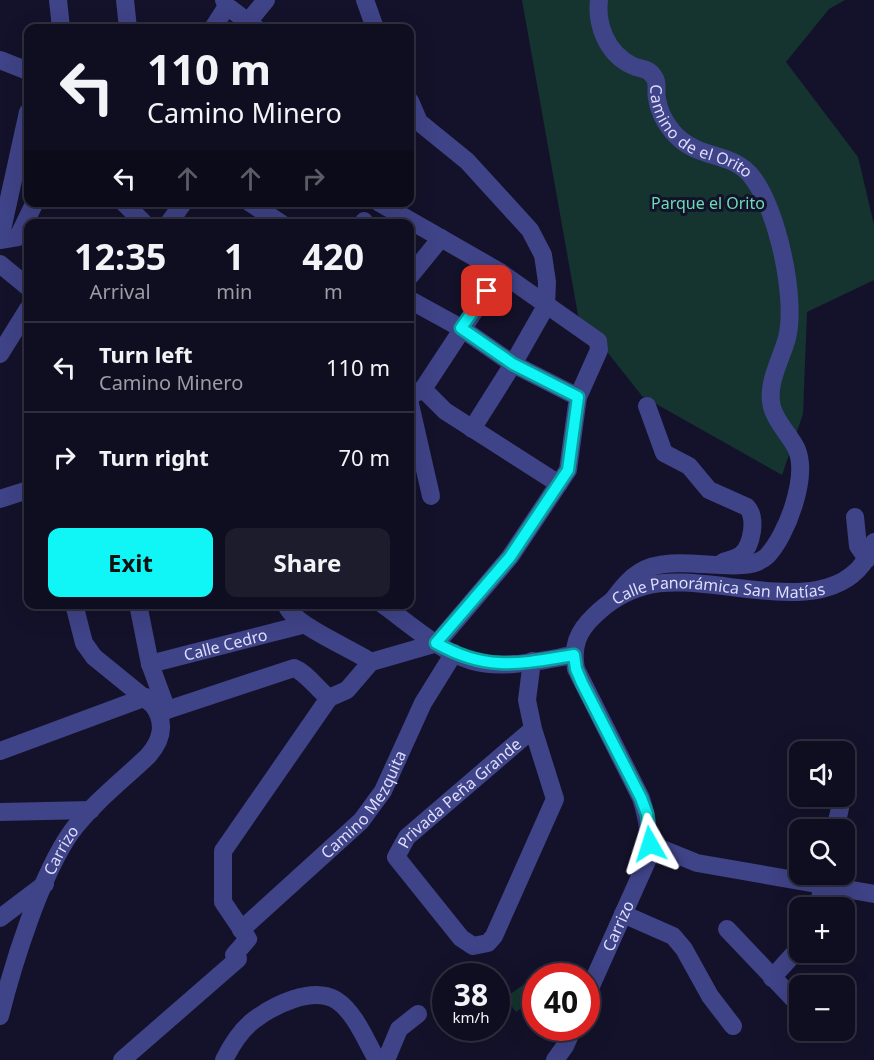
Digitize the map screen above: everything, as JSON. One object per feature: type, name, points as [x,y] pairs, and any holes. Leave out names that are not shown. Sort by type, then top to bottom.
[{"type":"street","points":[[58,0],[61,24]]},
{"type":"street","points":[[124,0],[127,24]]},
{"type":"street","points":[[253,24],[266,0]]},
{"type":"street","points":[[365,0],[374,24]]},
{"type":"street","name":"Camino de el Orito","points":[[599,0],[601,27],[608,43],[618,56],[632,66],[645,68],[653,74],[658,83],[656,96],[661,114],[680,139],[704,153],[735,161],[751,175],[764,194],[787,282],[788,336],[770,392],[772,409],[797,451],[801,470],[799,488],[787,522],[767,556],[753,565],[661,564],[640,571],[612,601]]},
{"type":"street","points":[[215,24],[225,3],[251,24]]},
{"type":"street","points":[[0,60],[24,70]]},
{"type":"street","points":[[414,125],[467,161],[530,230],[543,255],[547,282],[546,306],[472,429]]},
{"type":"street","points":[[6,239],[24,135]]},
{"type":"street","points":[[6,239],[31,207]]},
{"type":"street","points":[[128,207],[140,219]]},
{"type":"street","points":[[387,207],[408,219]]},
{"type":"street","points":[[257,210],[273,219]]},
{"type":"street","points":[[122,1060],[238,959],[234,955],[248,939],[223,902],[223,851],[329,698],[347,690],[371,662],[436,643],[510,557],[568,470],[578,397],[599,350],[598,341],[500,272],[414,223]]},
{"type":"street","points":[[414,271],[441,238]]},
{"type":"street","points":[[0,264],[24,284]]},
{"type":"street","points":[[500,272],[416,392],[559,484]]},
{"type":"street","points":[[414,302],[461,328],[513,364],[578,397]]},
{"type":"street","points":[[0,354],[24,315]]},
{"type":"street","points":[[647,406],[664,453],[688,466],[709,490],[747,507],[752,512],[754,518],[747,548],[735,558],[715,564]]},
{"type":"street","points":[[414,422],[430,496]]},
{"type":"street","points":[[0,499],[24,491]]},
{"type":"street","points":[[855,517],[858,546],[867,559]]},
{"type":"street","name":"Calle Panorámica San Matías","points":[[574,655],[576,639],[585,624],[612,601],[645,586],[661,583],[801,592],[819,590],[846,579],[867,559],[874,542]]},
{"type":"street","points":[[75,609],[84,643],[89,650],[104,667],[162,711]]},
{"type":"street","points":[[139,609],[162,711]]},
{"type":"street","points":[[287,609],[302,625],[350,648],[371,662]]},
{"type":"street","points":[[389,609],[436,643],[473,661],[488,663],[532,661],[574,655]]},
{"type":"street","name":"Calle Cedro","points":[[150,664],[302,625]]},
{"type":"street","name":"Camino Mezquita","points":[[241,930],[361,821],[383,791],[423,703],[454,653]]},
{"type":"street","name":"Carrizo","points":[[574,655],[576,669],[582,683],[641,798],[647,814],[650,844],[647,861],[600,966]]},
{"type":"street","name":"Privada Peña Grande","points":[[532,661],[527,700],[533,729],[555,800],[494,936],[488,943],[473,946],[461,938],[396,857],[407,837],[533,729]]},
{"type":"street","points":[[162,711],[294,668],[302,671],[312,685],[329,698]]},
{"type":"street","points":[[0,751],[146,697]]},
{"type":"street","name":"Carrizo","points":[[0,1016],[9,981],[46,883],[62,848],[91,810],[156,747],[161,733],[162,711]]},
{"type":"street","points":[[838,819],[840,808]]},
{"type":"street","points":[[0,812],[91,810]]},
{"type":"street","points":[[650,844],[697,863],[789,875]]},
{"type":"street","points":[[0,918],[46,883]]},
{"type":"street","points":[[844,885],[874,894]]},
{"type":"street","points":[[623,914],[673,936],[684,949],[710,996],[733,1026]]},
{"type":"street","points":[[727,929],[789,995]]},
{"type":"street","points":[[772,978],[789,959]]},
{"type":"street","points":[[224,1060],[253,1021],[286,1003],[310,995],[324,995],[336,1000],[346,1009],[377,1060]]},
{"type":"street","points":[[386,1060],[399,1029],[418,1014]]},
{"type":"street","points":[[555,1060],[567,1041]]},
{"type":"green space","name":"Parque el Orito","points":[[522,0],[845,0],[829,9],[786,62],[858,157],[874,225],[874,280],[807,312],[803,414],[782,475],[642,396],[578,315]]},
{"type":"green space","points":[[522,986],[522,1008],[516,1012],[510,1004],[510,994]]},
{"type":"route","points":[[487,291],[461,328],[513,364],[578,397],[568,470],[510,557],[436,643],[473,661],[488,663],[532,661],[574,655],[576,669],[582,683],[641,798],[647,814],[650,844]]}]
